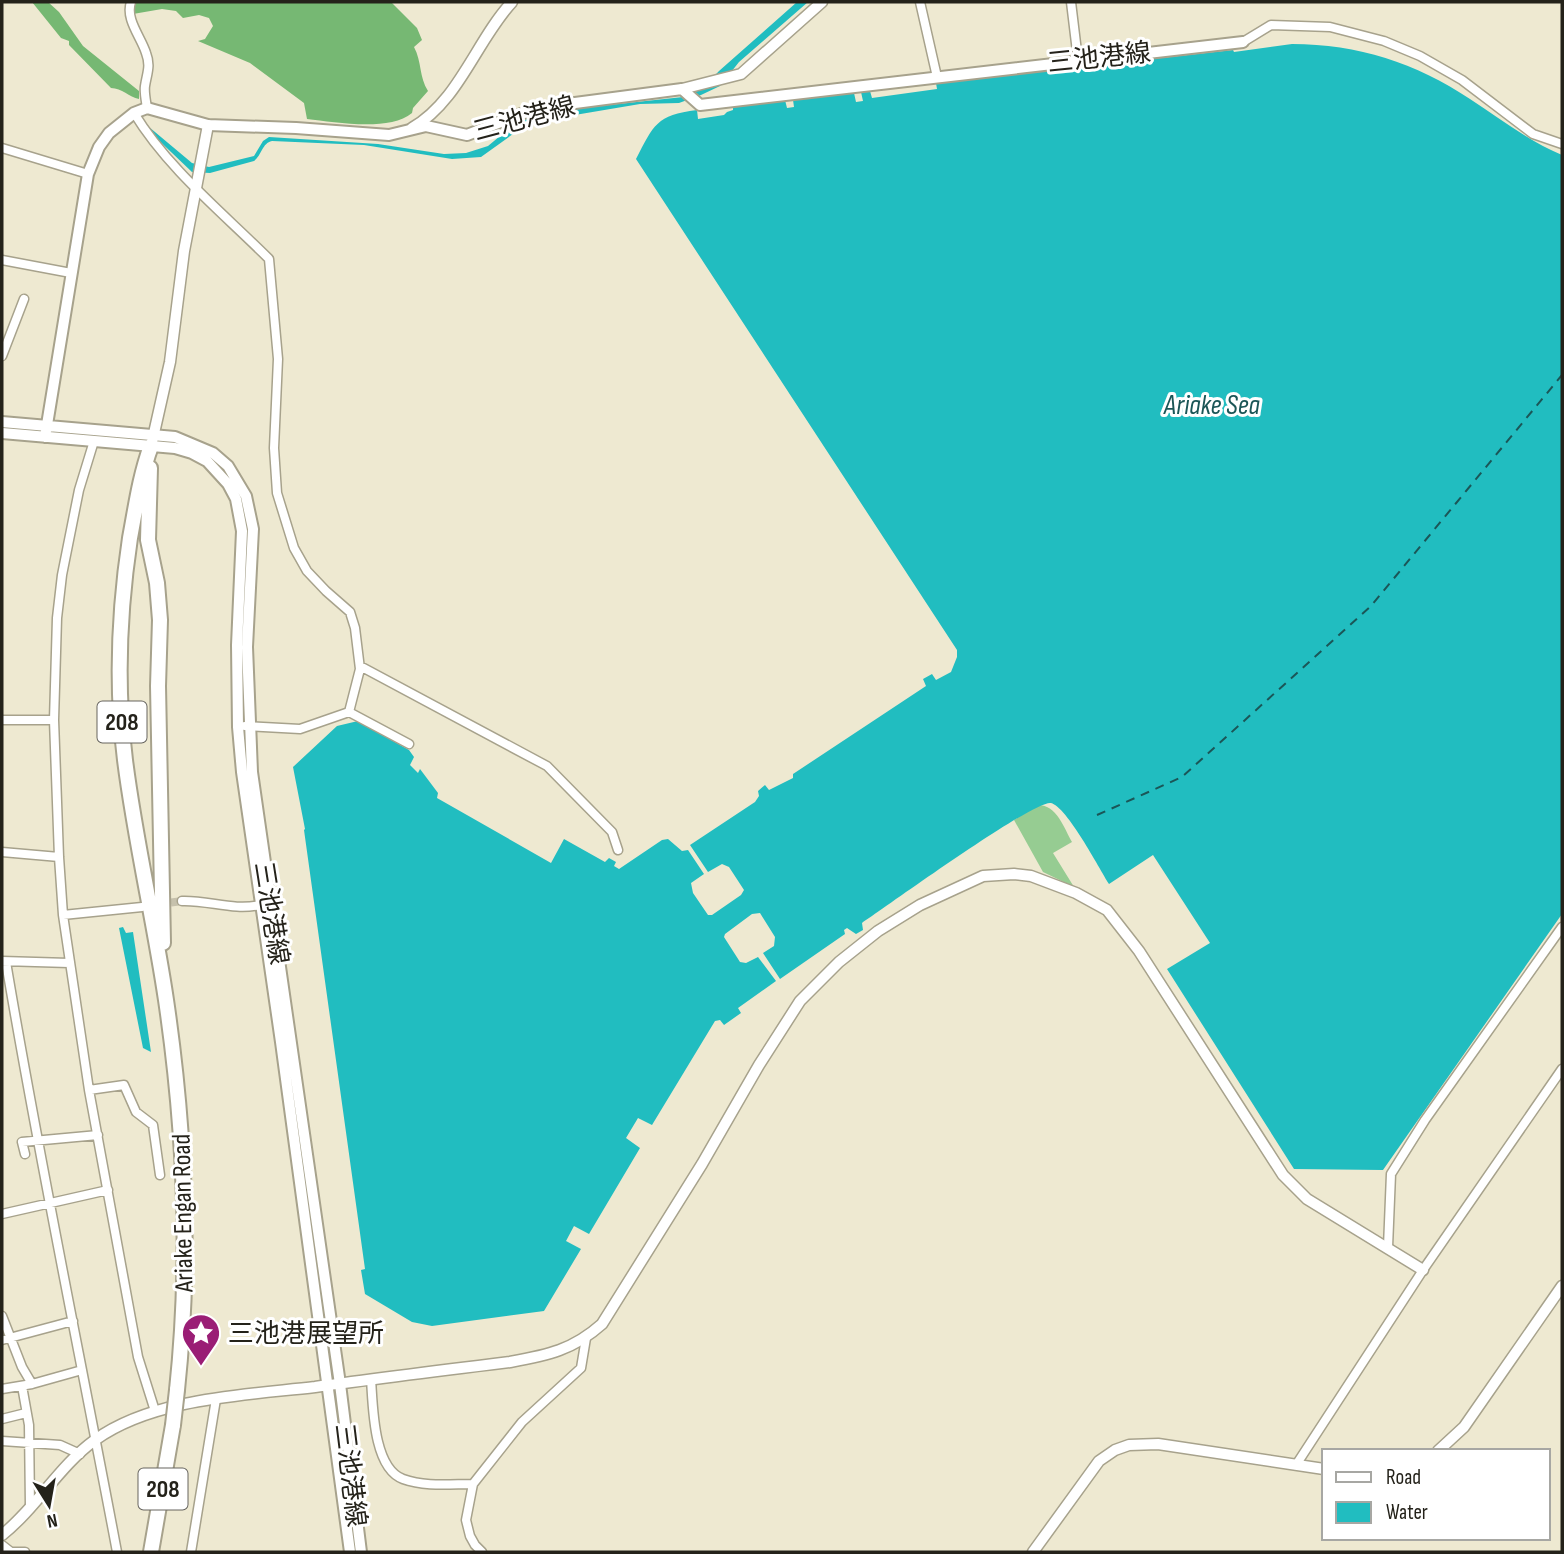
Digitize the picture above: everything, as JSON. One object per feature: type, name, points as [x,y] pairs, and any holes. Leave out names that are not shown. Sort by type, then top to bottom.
[{"type":"highway","name":"208","points":[[153,440],[147,519],[159,602],[158,698],[166,999]]},
{"type":"highway","name":"208","points":[[153,440],[141,472],[128,554],[122,610],[121,698],[125,758],[132,806],[166,999]]},
{"type":"highway","name":"Ariake Engan Road","points":[[151,1552],[173,1425],[185,1296],[185,1199],[177,1092],[166,999]]},
{"type":"main road","name":"三池港線","points":[[147,108],[208,125],[389,135],[426,126],[467,135],[529,111],[552,106],[688,95],[700,105],[714,104],[1243,41]]},
{"type":"main road","points":[[46,431],[88,174],[99,147],[109,133],[134,113],[147,108]]},
{"type":"main road","name":"三池港線","points":[[2,422],[94,441],[153,440]]},
{"type":"main road","name":"三池港線","points":[[2,433],[46,431],[153,440],[207,461],[228,484],[236,499],[242,531],[237,645],[246,815],[350,1552]]},
{"type":"main road","name":"三池港線","points":[[243,726],[281,965],[361,1552]]},
{"type":"street","points":[[131,2],[129,6],[133,25],[146,54],[150,71],[145,87],[147,108]]},
{"type":"street","points":[[412,128],[436,111],[491,27],[512,2]]},
{"type":"street","points":[[688,95],[741,74],[822,2]]},
{"type":"street","points":[[920,2],[937,77]]},
{"type":"street","points":[[1071,2],[1078,60]]},
{"type":"street","points":[[1243,41],[1271,24],[1330,27],[1384,41],[1420,56],[1462,80],[1532,134],[1562,144]]},
{"type":"street","points":[[134,113],[145,131],[194,186],[269,259],[278,359],[274,448],[277,493],[294,548],[307,571],[350,612],[360,666],[349,712]]},
{"type":"street","points":[[153,440],[170,362],[194,186],[208,125]]},
{"type":"street","points":[[2,148],[88,174]]},
{"type":"street","points":[[2,260],[71,273]]},
{"type":"street","points":[[2,356],[24,299]]},
{"type":"street","points":[[94,441],[79,490],[62,575],[57,618],[54,720],[59,857],[69,963],[89,1090],[138,1357],[155,1411]]},
{"type":"street","points":[[360,666],[547,766],[612,832],[618,850]]},
{"type":"street","points":[[243,726],[300,729],[349,712],[409,744]]},
{"type":"street","points":[[2,720],[54,720]]},
{"type":"street","points":[[2,852],[59,857]]},
{"type":"street","points":[[2,1535],[96,1440],[118,1426],[155,1411],[216,1399],[510,1362],[551,1354],[586,1338],[602,1324],[800,1001],[839,962],[878,930],[920,905],[983,876],[1031,876],[1076,894],[1107,911],[1139,951],[1283,1175],[1307,1199],[1423,1270]]},
{"type":"street","points":[[182,901],[200,900],[233,908],[260,905]]},
{"type":"street","points":[[63,915],[142,907]]},
{"type":"street","points":[[1388,1247],[1391,1174],[1425,1120],[1562,927]]},
{"type":"street","points":[[69,963],[4,962],[117,1552]]},
{"type":"street","points":[[1296,1465],[1423,1270],[1562,1069]]},
{"type":"street","points":[[89,1090],[124,1085],[136,1112],[153,1125],[160,1175]]},
{"type":"street","points":[[25,1154],[22,1142],[98,1135]]},
{"type":"street","points":[[2,1214],[108,1190]]},
{"type":"street","points":[[1440,1449],[1464,1427],[1562,1286]]},
{"type":"street","points":[[2,1316],[22,1367],[32,1384]]},
{"type":"street","points":[[2,1340],[73,1321]]},
{"type":"street","points":[[482,1552],[470,1536],[466,1520],[473,1484],[522,1422],[581,1368],[586,1338]]},
{"type":"street","points":[[2,1390],[82,1370]]},
{"type":"street","points":[[371,1379],[381,1452],[388,1467],[400,1478],[423,1484],[473,1484]]},
{"type":"street","points":[[22,1385],[29,1443],[30,1507]]},
{"type":"street","points":[[191,1552],[216,1399]]},
{"type":"street","points":[[2,1419],[26,1413]]},
{"type":"street","points":[[2,1440],[60,1445],[80,1454]]},
{"type":"street","points":[[1033,1552],[1099,1461],[1115,1450],[1129,1445],[1158,1444],[1322,1469]]},
{"type":"street","points":[[2,1545],[11,1552],[25,1552]]},
{"type":"green space","points":[[32,2],[48,2],[59,12],[83,46],[139,91],[139,99],[111,88],[69,45],[69,41],[61,38]]},
{"type":"green space","points":[[135,2],[391,2],[417,28],[422,40],[414,47],[428,91],[413,108],[412,113],[390,122],[361,124],[307,119],[304,103],[250,63],[198,41],[205,39],[213,26],[209,18],[199,15],[183,18],[176,11],[162,9],[133,14]]},
{"type":"green space","points":[[1038,805],[1055,813],[1072,842],[1053,853],[1074,887],[1043,872],[1014,820]]},
{"type":"water","points":[[797,2],[808,2],[739,62],[720,86],[679,103],[640,104],[551,119],[520,129],[481,157],[452,159],[364,145],[272,141],[266,144],[254,161],[210,173],[192,172],[150,132],[149,127],[192,163],[209,167],[254,156],[263,141],[269,137],[378,144],[444,154],[466,153],[488,146],[517,122],[553,111],[683,97],[703,88]]},
{"type":"water","name":"Ariake Sea","points":[[1292,44],[1363,52],[1429,75],[1526,136],[1562,155],[1562,914],[1383,1170],[1294,1169],[1167,969],[1210,943],[1153,855],[1109,884],[1074,826],[1058,807],[1051,803],[1039,806],[1018,818],[959,856],[862,923],[863,930],[856,934],[847,928],[844,930],[845,934],[780,979],[763,953],[774,946],[775,937],[760,913],[752,914],[725,934],[724,937],[740,962],[746,963],[758,957],[776,981],[738,1008],[741,1013],[724,1025],[720,1020],[715,1021],[652,1125],[638,1118],[626,1138],[640,1148],[589,1234],[574,1226],[566,1241],[581,1249],[544,1311],[432,1326],[412,1322],[365,1294],[361,1270],[365,1269],[305,829],[293,767],[337,726],[358,721],[409,750],[414,757],[410,765],[418,773],[420,769],[438,793],[437,798],[551,863],[564,839],[605,862],[609,858],[616,862],[614,866],[619,869],[662,840],[668,839],[682,851],[688,850],[704,874],[691,883],[693,893],[708,915],[712,915],[744,890],[729,867],[722,864],[708,872],[690,845],[755,802],[759,796],[758,791],[765,785],[769,790],[793,778],[793,774],[926,686],[923,679],[932,674],[936,680],[951,672],[957,657],[957,650],[636,159],[652,130],[664,119],[683,112],[697,110],[698,119],[724,115],[733,110],[733,103],[785,100],[787,108],[794,107],[793,100],[854,93],[856,102],[863,101],[861,92],[870,91],[872,98],[937,89],[936,83]]},
{"type":"water","points":[[123,927],[126,933],[133,932],[151,1052],[143,1048],[119,928]]},
{"type":"ferry route","points":[[1097,815],[1182,777],[1371,606],[1562,375]]},
{"type":"tunnel","points":[[159,904],[182,901]]},
{"type":"place","name":"三池港展望所","points":[[201,1367]]}]
